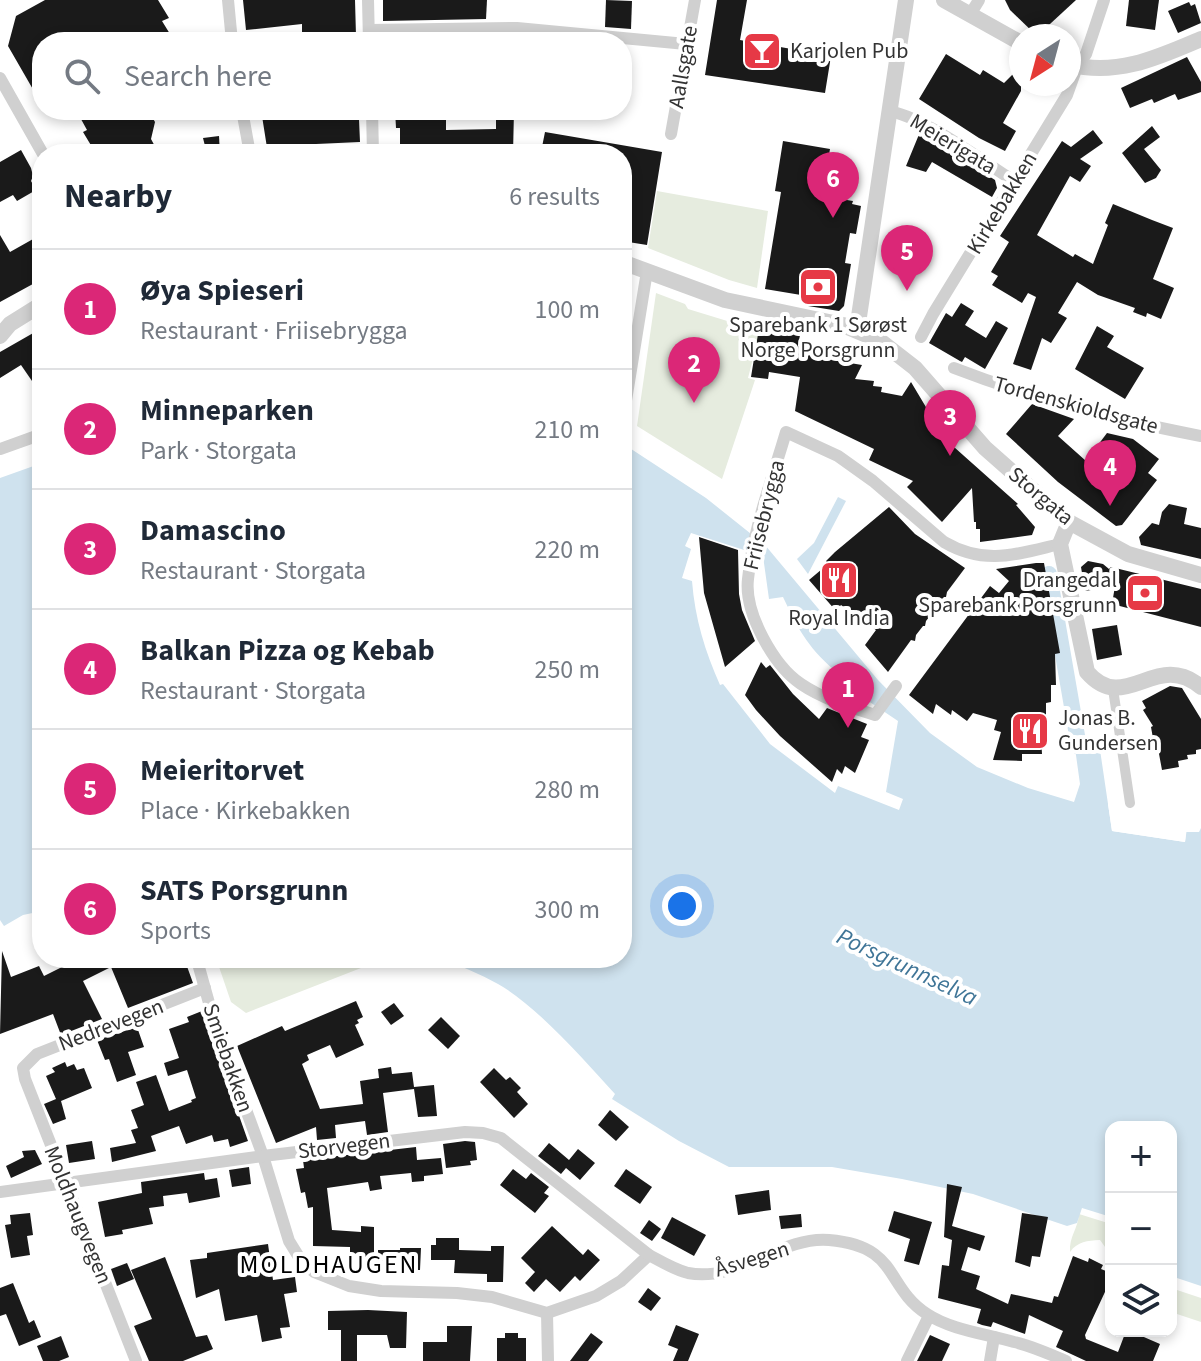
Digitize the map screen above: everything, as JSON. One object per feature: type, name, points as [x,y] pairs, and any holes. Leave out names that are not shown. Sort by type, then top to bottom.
[{"type":"street","points":[[228,0],[231,32]]},
{"type":"street","points":[[368,0],[369,32]]},
{"type":"street","name":"Aallsgate","points":[[671,134],[695,0]]},
{"type":"street","points":[[857,330],[906,0]]},
{"type":"street","points":[[944,0],[975,7],[1009,34]]},
{"type":"street","name":"Kirkebakken","points":[[1081,59],[1086,54],[1104,0]]},
{"type":"street","points":[[443,32],[517,28],[559,32]]},
{"type":"street","points":[[632,39],[686,44]]},
{"type":"street","points":[[1081,67],[1101,69],[1137,64],[1201,39]]},
{"type":"street","points":[[0,78],[37,144]]},
{"type":"street","name":"Kirkebakken","points":[[921,337],[1058,113],[1063,96]]},
{"type":"street","name":"Meierigata","points":[[890,111],[903,114],[929,128],[1014,181]]},
{"type":"street","points":[[244,120],[248,144]]},
{"type":"street","points":[[372,120],[373,144]]},
{"type":"street","name":"Storgata","points":[[632,266],[749,306],[857,330],[879,340],[915,368],[985,448],[1069,522],[1128,554],[1201,575]]},
{"type":"street","points":[[632,363],[647,271]]},
{"type":"street","points":[[0,336],[10,324],[32,310]]},
{"type":"street","name":"Tordenskioldsgate","points":[[954,368],[1005,388],[1122,421],[1201,436]]},
{"type":"street","name":"Friisebrygga","points":[[896,686],[875,715],[802,685],[778,664],[762,638],[747,582],[756,533],[786,432],[838,456],[873,481],[944,542],[957,549],[984,557],[1007,556],[1060,544]]},
{"type":"street","points":[[0,449],[32,438]]},
{"type":"street","points":[[1069,522],[1060,544],[1084,664],[1095,681],[1113,689],[1171,674],[1201,687]]},
{"type":"street","points":[[1113,689],[1130,803]]},
{"type":"street","name":"Smiebakken","points":[[199,968],[216,1028],[263,1156]]},
{"type":"street","name":"Nedrevegen","points":[[23,1068],[37,1054],[205,988]]},
{"type":"street","name":"Moldhaugvegen","points":[[23,1068],[136,1361]]},
{"type":"street","name":"Storvegen","points":[[0,1192],[263,1156],[465,1132],[483,1133],[501,1138],[649,1255]]},
{"type":"street","points":[[263,1156],[289,1241],[302,1262],[331,1281],[349,1286],[381,1291],[492,1297],[547,1313],[596,1296],[621,1281],[649,1255]]},
{"type":"street","name":"Åsvegen","points":[[649,1255],[690,1273],[707,1273],[725,1272],[808,1241],[852,1244],[878,1256],[914,1304],[929,1316]]},
{"type":"street","points":[[547,1313],[548,1361]]},
{"type":"street","points":[[907,1361],[929,1316],[1018,1342],[1066,1361]]},
{"type":"street","points":[[990,1361],[994,1337]]},
{"type":"shaded area","points":[[657,191],[768,211],[757,288],[648,248]]},
{"type":"shaded area","points":[[656,293],[685,304],[688,309],[760,331],[748,378],[755,380],[722,479],[637,426]]},
{"type":"shaded area","points":[[219,968],[361,968],[246,1013],[231,1002]]},
{"type":"shaded area","points":[[1079,1214],[1105,1222],[1105,1247],[1100,1240],[1087,1241],[1070,1252]]},
{"type":"shaded area","points":[[1177,1290],[1201,1298],[1201,1322],[1177,1314]]},
{"type":"water","name":"Porsgrunnselva","points":[[632,450],[706,498],[765,545],[878,680],[930,733],[977,767],[1028,788],[1074,802],[1080,784],[1075,748],[1099,743],[1112,831],[1185,842],[1186,832],[1199,832],[1201,828],[1201,1286],[1177,1278],[1177,1121],[1105,1121],[1105,1215],[1082,1208],[1077,1223],[1067,1226],[973,1194],[902,1179],[832,1167],[729,1167],[679,1141],[612,1099],[615,1094],[560,1034],[528,1005],[498,984],[465,968],[632,968]],"holes":[[[691,533],[763,556],[769,599],[783,597],[806,640],[840,675],[837,680],[898,721],[886,792],[903,799],[899,810],[838,786],[835,793],[770,744],[723,684],[720,685],[702,634],[692,581],[682,578],[691,549],[685,546]]]},
{"type":"water","points":[[32,467],[32,913],[4,926],[0,920],[0,478]]},
{"type":"water","points":[[838,497],[846,501],[808,574],[797,559],[814,543]]},
{"type":"pier","points":[[1108,804],[1112,805],[1115,828],[1182,838],[1183,830],[1187,828],[1185,842],[1112,831]]},
{"type":"building","points":[[45,0],[158,0],[169,18],[162,21],[169,32],[32,32],[32,88],[8,46],[16,16]]},
{"type":"building","points":[[243,0],[355,0],[356,32],[302,32],[302,24],[246,30]]},
{"type":"building","points":[[383,0],[487,0],[486,19],[383,21]]},
{"type":"building","points":[[606,0],[632,1],[631,29],[605,27]]},
{"type":"building","points":[[717,0],[747,0],[740,40],[831,56],[825,93],[705,75]]},
{"type":"building","points":[[1005,0],[1076,0],[1050,24],[1025,24],[1010,10]]},
{"type":"building","points":[[1129,0],[1159,0],[1155,30],[1126,26]]},
{"type":"building","points":[[1189,2],[1191,6],[1195,4],[1201,23],[1178,33],[1168,11]]},
{"type":"building","points":[[946,54],[980,75],[983,70],[1004,83],[1009,78],[1009,96],[1018,96],[1003,123],[1016,131],[1005,151],[919,99]]},
{"type":"building","points":[[1187,57],[1201,82],[1201,92],[1178,100],[1175,94],[1154,103],[1152,99],[1130,108],[1121,88]]},
{"type":"building","points":[[82,120],[155,122],[151,139],[154,144],[90,144],[83,132],[87,130]]},
{"type":"building","points":[[263,120],[359,120],[360,142],[266,144]]},
{"type":"building","points":[[396,120],[446,120],[446,130],[496,129],[496,120],[514,120],[513,144],[400,144],[400,128],[396,128]]},
{"type":"building","points":[[1152,126],[1160,137],[1144,149],[1161,170],[1156,178],[1145,183],[1122,153]]},
{"type":"building","points":[[1093,130],[1103,143],[1080,159],[1091,166],[1080,182],[1070,176],[1037,235],[1073,257],[1075,254],[1093,264],[1113,204],[1173,228],[1153,279],[1174,288],[1161,319],[1147,313],[1146,317],[1133,312],[1135,308],[1098,295],[1077,282],[1058,313],[1067,318],[1051,343],[1042,338],[1031,370],[1013,364],[1036,297],[1028,293],[1022,303],[992,285],[998,276],[991,272],[1009,242],[1000,236],[1062,141],[1071,147]]},
{"type":"building","points":[[545,132],[615,144],[543,144]]},
{"type":"building","points":[[920,132],[995,180],[997,188],[992,197],[932,162],[926,172],[906,166]]},
{"type":"building","points":[[219,136],[219,144],[204,144],[203,138]]},
{"type":"building","points":[[783,141],[830,149],[822,196],[853,201],[852,204],[861,206],[856,234],[850,233],[845,263],[851,264],[844,306],[839,311],[808,306],[809,301],[800,300],[801,295],[765,289],[781,192],[775,191]]},
{"type":"building","points":[[632,147],[662,152],[647,245],[632,243]]},
{"type":"building","points":[[21,150],[31,168],[32,192],[17,201],[13,195],[0,202],[0,162]]},
{"type":"building","points":[[0,235],[10,252],[32,240],[32,284],[0,302]]},
{"type":"building","points":[[961,303],[974,311],[965,325],[986,338],[996,321],[1008,328],[985,369],[965,357],[962,362],[929,343],[946,313],[952,317]]},
{"type":"building","points":[[1097,326],[1114,336],[1107,347],[1144,368],[1125,399],[1075,369]]},
{"type":"building","points":[[759,328],[800,335],[798,346],[828,350],[827,355],[839,357],[838,361],[862,365],[855,379],[874,381],[873,386],[882,387],[881,392],[902,396],[911,382],[945,439],[1018,504],[1035,527],[1032,535],[980,542],[980,529],[976,529],[974,522],[972,488],[942,522],[907,487],[913,481],[869,460],[874,449],[795,411],[800,377],[769,372],[768,379],[751,377]]},
{"type":"building","points":[[32,334],[32,381],[21,365],[0,378],[0,352]]},
{"type":"building","points":[[1032,404],[1074,419],[1058,436],[1086,461],[1107,433],[1133,439],[1159,459],[1148,473],[1157,480],[1122,525],[1116,526],[1058,482],[1006,434]]},
{"type":"building","points":[[1169,504],[1187,508],[1184,524],[1201,528],[1201,559],[1141,545],[1139,537],[1152,523],[1159,525],[1162,512]]},
{"type":"building","points":[[889,507],[915,534],[965,568],[937,606],[936,612],[916,635],[915,641],[911,640],[888,672],[865,645],[876,630],[841,605],[836,611],[809,580],[828,564],[826,561],[835,552]]},
{"type":"building","points":[[699,537],[738,550],[739,594],[755,641],[725,667],[704,593]]},
{"type":"building","points":[[1088,561],[1103,564],[1109,569],[1201,589],[1201,627],[1112,604],[1115,586],[1085,591],[1081,567]]},
{"type":"building","points":[[1044,563],[1060,653],[1055,654],[1056,685],[1051,685],[1051,702],[1046,703],[1046,720],[1040,720],[1042,754],[1022,754],[1022,761],[993,760],[1001,732],[994,730],[997,720],[973,713],[967,721],[952,710],[951,715],[936,704],[933,714],[909,695],[990,586],[999,593],[1009,581],[996,569]]},
{"type":"building","points":[[1117,625],[1122,655],[1097,660],[1092,629]]},
{"type":"building","points":[[761,662],[766,668],[770,665],[793,694],[819,719],[827,708],[867,724],[861,737],[869,740],[855,773],[845,766],[842,774],[837,769],[832,782],[756,710],[745,695]]},
{"type":"building","points":[[1170,686],[1182,688],[1201,719],[1201,749],[1196,750],[1196,754],[1187,755],[1188,759],[1178,761],[1179,767],[1162,770],[1157,743],[1154,744],[1153,726],[1143,710],[1146,708],[1142,701]]},
{"type":"building","points":[[2,951],[11,977],[34,968],[40,968],[44,976],[60,968],[109,968],[83,981],[102,1019],[61,1035],[53,1014],[0,1034]]},
{"type":"building","points":[[111,968],[188,968],[193,983],[128,1008]]},
{"type":"building","points":[[356,1001],[363,1017],[355,1025],[364,1045],[336,1058],[330,1045],[307,1055],[309,1060],[302,1064],[320,1109],[363,1104],[360,1081],[379,1078],[378,1069],[391,1067],[392,1074],[412,1072],[414,1087],[434,1085],[437,1116],[418,1117],[414,1089],[383,1093],[388,1132],[367,1135],[365,1121],[335,1125],[336,1138],[317,1140],[316,1127],[276,1143],[237,1046],[282,1026],[285,1031]]},
{"type":"building","points":[[394,1003],[404,1016],[391,1025],[381,1012]]},
{"type":"building","points":[[202,1011],[248,1141],[230,1147],[228,1139],[214,1142],[212,1135],[186,1144],[179,1126],[151,1136],[156,1151],[112,1162],[110,1148],[136,1143],[131,1130],[138,1128],[131,1110],[144,1105],[136,1082],[156,1075],[169,1111],[196,1098],[187,1070],[168,1076],[164,1063],[179,1058],[169,1029],[189,1022],[187,1017]]},
{"type":"building","points":[[441,1017],[460,1036],[448,1049],[428,1030]]},
{"type":"building","points":[[137,1027],[144,1047],[128,1052],[136,1075],[117,1082],[109,1059],[105,1060],[97,1040]]},
{"type":"building","points":[[65,1062],[67,1067],[74,1064],[77,1070],[84,1068],[92,1088],[61,1101],[66,1119],[53,1124],[44,1104],[56,1099],[46,1076],[55,1072],[52,1068]]},
{"type":"building","points":[[494,1068],[506,1080],[510,1077],[521,1088],[517,1092],[528,1104],[514,1118],[480,1082]]},
{"type":"building","points":[[610,1110],[629,1127],[616,1141],[598,1125]]},
{"type":"building","points":[[92,1141],[95,1159],[69,1163],[66,1145]]},
{"type":"building","points":[[475,1142],[477,1160],[470,1161],[471,1165],[446,1168],[443,1144]]},
{"type":"building","points":[[549,1143],[569,1160],[578,1149],[595,1163],[580,1180],[566,1168],[561,1174],[538,1156]]},
{"type":"building","points":[[416,1147],[417,1160],[441,1158],[443,1174],[424,1176],[424,1181],[412,1182],[411,1173],[380,1176],[382,1189],[370,1191],[368,1182],[327,1188],[332,1230],[361,1232],[361,1226],[374,1227],[374,1257],[359,1257],[359,1254],[350,1253],[350,1247],[313,1246],[313,1207],[308,1208],[305,1192],[301,1193],[296,1169],[304,1168],[303,1160]]},
{"type":"building","points":[[35,1150],[42,1164],[11,1178],[6,1166],[24,1157],[22,1151]]},
{"type":"building","points":[[249,1167],[251,1184],[232,1187],[229,1170]]},
{"type":"building","points":[[513,1169],[526,1179],[531,1173],[549,1187],[544,1193],[549,1196],[535,1213],[500,1185]]},
{"type":"building","points":[[626,1169],[652,1187],[640,1204],[614,1186]]},
{"type":"building","points":[[204,1173],[205,1180],[217,1178],[220,1197],[189,1203],[187,1193],[163,1196],[164,1206],[149,1208],[153,1224],[105,1237],[98,1202],[142,1193],[141,1182]]},
{"type":"building","points":[[947,1184],[962,1187],[952,1226],[985,1236],[980,1251],[968,1247],[961,1270],[980,1276],[976,1289],[1008,1304],[1011,1294],[1052,1303],[1054,1296],[1058,1297],[1073,1256],[1088,1262],[1089,1258],[1103,1265],[1105,1292],[1085,1335],[1086,1339],[1118,1352],[1124,1337],[1144,1337],[1160,1344],[1153,1361],[1086,1361],[1056,1347],[1063,1331],[1029,1315],[1025,1334],[993,1322],[991,1327],[977,1323],[981,1309],[938,1298],[942,1265],[949,1266],[952,1240],[944,1237]]},
{"type":"building","points":[[769,1190],[771,1210],[738,1215],[735,1195]]},
{"type":"building","points":[[894,1211],[932,1222],[919,1265],[904,1261],[910,1239],[888,1231]]},
{"type":"building","points":[[30,1213],[33,1235],[27,1236],[30,1255],[11,1258],[5,1225],[11,1224],[10,1215]]},
{"type":"building","points":[[1022,1213],[1048,1217],[1040,1257],[1032,1256],[1030,1267],[1015,1262]]},
{"type":"building","points":[[801,1214],[802,1227],[781,1229],[779,1216]]},
{"type":"building","points":[[672,1217],[706,1235],[694,1256],[661,1238]]},
{"type":"building","points":[[649,1220],[661,1229],[652,1241],[640,1233]]},
{"type":"building","points":[[552,1226],[583,1255],[588,1249],[600,1260],[580,1281],[575,1276],[560,1292],[546,1279],[534,1292],[525,1283],[535,1272],[521,1258]]},
{"type":"building","points":[[436,1238],[459,1238],[459,1250],[491,1251],[491,1246],[504,1246],[503,1282],[487,1282],[487,1274],[454,1273],[455,1260],[431,1260],[431,1245],[436,1245]]},
{"type":"building","points":[[268,1244],[273,1280],[295,1277],[297,1292],[284,1294],[290,1327],[280,1328],[282,1338],[262,1342],[257,1315],[225,1321],[219,1289],[196,1298],[190,1260],[207,1258],[207,1253]]},
{"type":"building","points":[[421,1248],[420,1270],[409,1270],[409,1273],[378,1270],[378,1250]]},
{"type":"building","points":[[165,1257],[196,1337],[207,1335],[213,1349],[183,1361],[149,1361],[134,1326],[152,1319],[131,1270]]},
{"type":"building","points":[[127,1263],[134,1279],[117,1286],[111,1269]]},
{"type":"building","points":[[13,1283],[29,1323],[34,1320],[41,1337],[19,1346],[6,1314],[0,1316],[0,1288]]},
{"type":"building","points":[[648,1288],[661,1298],[651,1311],[638,1302]]},
{"type":"building","points":[[328,1311],[407,1312],[406,1348],[390,1348],[387,1335],[357,1335],[357,1361],[341,1361],[341,1330],[328,1330]]},
{"type":"building","points":[[676,1325],[699,1334],[688,1361],[673,1361],[678,1349],[668,1345]]},
{"type":"building","points":[[447,1326],[472,1326],[470,1361],[423,1361],[423,1342],[447,1342]]},
{"type":"building","points":[[505,1333],[518,1333],[518,1338],[526,1338],[526,1361],[497,1361],[497,1338],[505,1338]]},
{"type":"building","points":[[591,1333],[603,1342],[588,1361],[570,1361]]},
{"type":"building","points":[[930,1335],[950,1344],[942,1361],[917,1361]]},
{"type":"building","points":[[61,1336],[69,1357],[59,1361],[43,1361],[37,1346]]},
{"type":"waterway","points":[[1049,574],[1079,747]]},
{"type":"place","name":"Karjolen Pub","points":[[762,51]]},
{"type":"place","name":"SATS Porsgrunn","points":[[833,218]]},
{"type":"place","name":"Sparebank 1 Sørøst Norge Porsgrunn","points":[[818,287]]},
{"type":"place","name":"Meieritorvet","points":[[907,291]]},
{"type":"place","name":"Minneparken","points":[[694,403]]},
{"type":"place","name":"Damascino","points":[[950,456]]},
{"type":"place","name":"Balkan Pizza og Kebab","points":[[1110,506]]},
{"type":"place","name":"Royal India","points":[[839,580]]},
{"type":"place","name":"Drangedal Sparebank Porsgrunn","points":[[1145,593]]},
{"type":"place","name":"Øya Spieseri","points":[[848,728]]},
{"type":"place","name":"Jonas B. Gundersen","points":[[1030,731]]},
{"type":"district","name":"MOLDHAUGEN","points":[[329,1264]]}]
